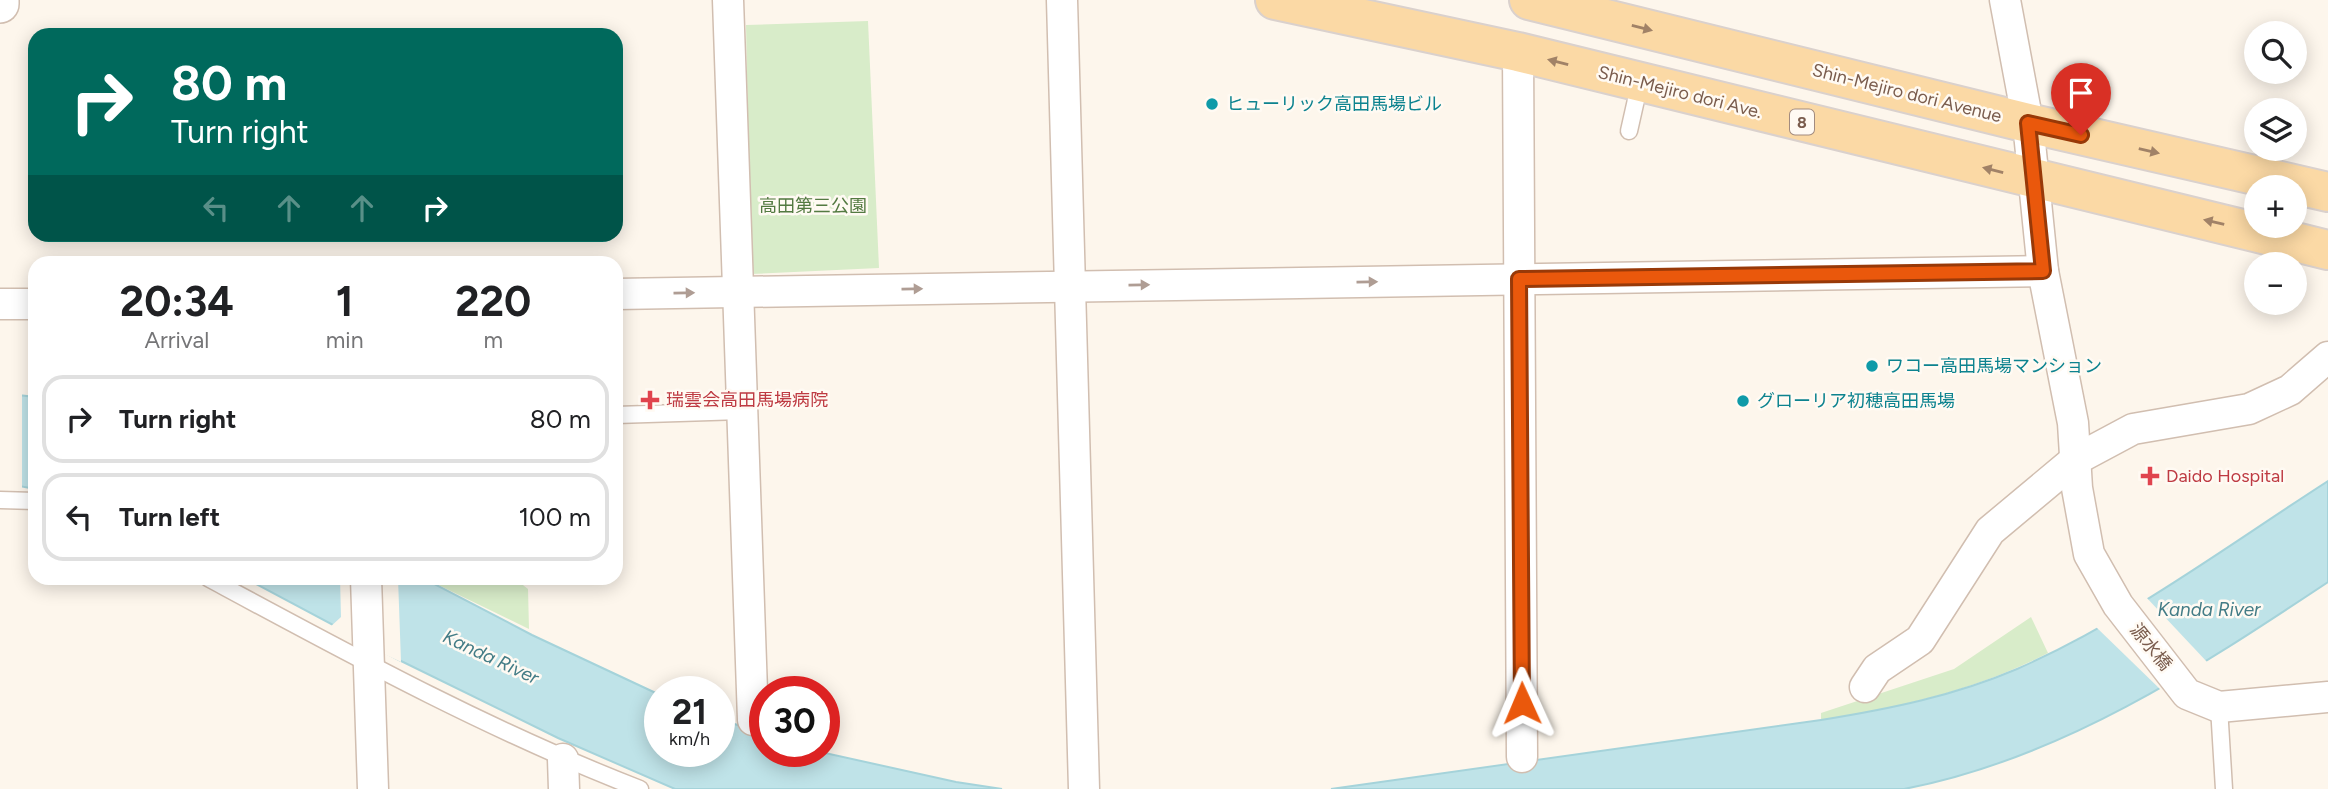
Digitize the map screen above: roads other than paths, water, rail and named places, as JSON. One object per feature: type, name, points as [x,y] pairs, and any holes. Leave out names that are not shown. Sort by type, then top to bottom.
[{"type":"main road","name":"Shin-Mejiro dori Ave.","points":[[1275,0],[1518,52],[2328,250]]},
{"type":"main road","name":"Shin-Mejiro dori Avenue","points":[[1529,0],[2028,123],[2328,192]]},
{"type":"street","points":[[728,0],[751,676]]},
{"type":"street","points":[[1062,0],[1084,789]]},
{"type":"street","name":"源水橋","points":[[2004,0],[2028,123],[2043,271],[2073,423],[2075,460],[2089,554],[2124,614],[2187,694],[2219,707]]},
{"type":"street","points":[[1518,52],[1522,757]]},
{"type":"street","points":[[623,294],[2043,271]]},
{"type":"street","points":[[0,304],[28,304]]},
{"type":"street","points":[[1865,687],[1877,669],[1920,640],[1990,531],[2075,460],[2133,429],[2249,409],[2290,390],[2328,357]]},
{"type":"street","points":[[366,585],[373,789]]},
{"type":"street","points":[[2219,707],[2328,697]]},
{"type":"street","points":[[563,759],[564,789]]},
{"type":"lane","points":[[1629,131],[1640,82]]},
{"type":"lane","points":[[623,415],[742,411]]},
{"type":"lane","points":[[0,500],[28,502]]},
{"type":"lane","points":[[223,585],[368,655],[563,759],[640,789]]},
{"type":"lane","points":[[2219,707],[2224,789]]},
{"type":"water","points":[[0,393],[28,396],[28,488],[19,486]]},
{"type":"water","name":"Kanda River","points":[[2328,481],[2328,582],[2229,647],[2126,707],[2018,756],[1962,775],[1904,789],[1331,789],[1821,720],[1896,706],[1969,687],[2017,669],[2098,628],[2176,581]]},
{"type":"water","name":"Kanda River","points":[[258,585],[436,585],[532,635],[644,688],[644,767],[735,767],[735,724],[749,729],[749,767],[840,767],[840,756],[956,782],[1002,789],[675,789],[558,738],[397,659]]},
{"type":"place","name":"ヒューリック高田馬場ビル","points":[[1212,104]]},
{"type":"place","name":"ワコー高田馬場マンション","points":[[1872,366]]},
{"type":"place","name":"瑞雲会高田馬場病院","points":[[650,400]]},
{"type":"place","name":"グローリア初穂高田馬場","points":[[1743,401]]},
{"type":"place","name":"Daido Hospital","points":[[2150,476]]},
{"type":"park label","name":"高田第三公園","points":[[813,206]]}]
